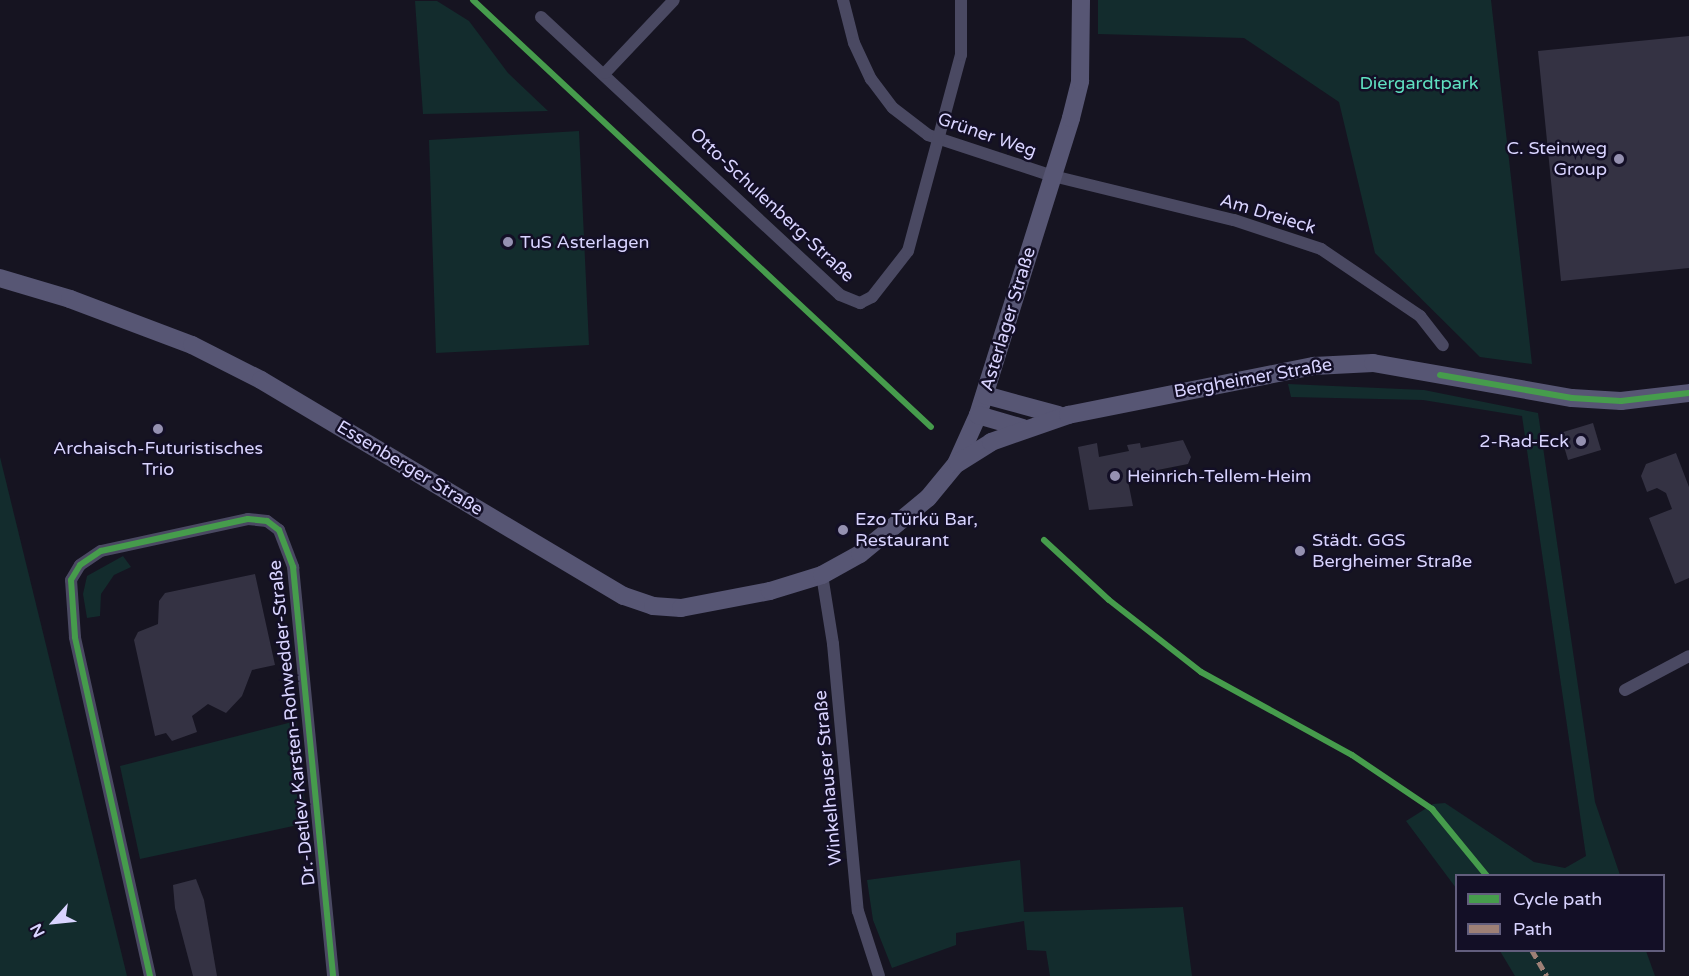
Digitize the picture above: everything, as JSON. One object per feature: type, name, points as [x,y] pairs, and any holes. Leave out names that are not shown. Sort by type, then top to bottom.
[{"type":"main road","name":"Asterlager Straße","points":[[822,575],[889,532],[957,464],[985,395],[1080,81],[1081,0]]},
{"type":"main road","name":"Essenberger Straße","points":[[0,278],[70,299],[181,341],[261,380],[624,596],[653,606],[681,608],[723,603],[822,575]]},
{"type":"main road","name":"Bergheimer Straße","points":[[957,464],[1023,428],[1068,415],[1251,377],[1343,363],[1373,363],[1572,398],[1621,401],[1689,393]]},
{"type":"main road","name":"Bergheimer Straße","points":[[985,395],[1044,414],[1068,415]]},
{"type":"main road","points":[[978,415],[1023,428]]},
{"type":"street","points":[[605,73],[674,0]]},
{"type":"street","name":"Grüner Weg","points":[[843,0],[854,43],[871,79],[911,125],[941,141],[1053,176]]},
{"type":"street","name":"Otto-Schulenberg-Straße","points":[[541,17],[605,73],[849,301],[860,303],[872,297],[908,251],[941,141],[961,55],[961,0]]},
{"type":"street","name":"Am Dreieck","points":[[1053,176],[1234,220],[1321,249],[1420,316],[1443,345]]},
{"type":"street","name":"Dr.-Detlev-Karsten-Rohwedder-Straße","points":[[150,976],[69,597],[77,568],[101,551],[226,523],[267,521],[286,543],[293,567],[333,976]]},
{"type":"street","name":"Winkelhauser Straße","points":[[822,575],[833,644],[858,911],[879,976]]},
{"type":"street","points":[[1625,690],[1689,656]]},
{"type":"green space","name":"Diergardtpark","points":[[1098,0],[1491,0],[1532,364],[1480,357],[1375,253],[1339,102],[1244,38],[1098,34]]},
{"type":"green space","points":[[415,1],[437,1],[469,21],[508,73],[548,111],[423,114]]},
{"type":"green space","name":"TuS Asterlagen","points":[[579,131],[589,345],[436,353],[429,140]]},
{"type":"green space","points":[[1288,384],[1424,390],[1538,413],[1595,802],[1620,874],[1455,874],[1455,887],[1406,821],[1433,804],[1445,803],[1534,862],[1565,868],[1586,856],[1522,416],[1423,400],[1291,397]]},
{"type":"green space","points":[[0,457],[127,976],[0,976]]},
{"type":"green space","points":[[123,556],[131,567],[114,575],[101,594],[100,616],[87,618],[83,594],[87,576]]},
{"type":"green space","points":[[296,721],[307,823],[140,859],[120,766]]},
{"type":"green space","points":[[1020,860],[1024,912],[1183,907],[1192,976],[1050,976],[1046,951],[1027,950],[1024,921],[956,933],[956,945],[892,968],[873,920],[867,880]]},
{"type":"green space","points":[[1501,952],[1646,952],[1655,976],[1515,976]]},
{"type":"building","name":"C. Steinweg Group","points":[[1689,36],[1689,268],[1561,281],[1538,51]]},
{"type":"building","name":"2-Rad-Eck","points":[[1593,423],[1601,450],[1568,460],[1560,433]]},
{"type":"building","name":"Heinrich-Tellem-Heim","points":[[1183,440],[1191,457],[1188,464],[1127,476],[1133,506],[1089,510],[1078,447],[1097,443],[1099,457],[1129,451],[1127,445],[1140,443],[1141,448]]},
{"type":"building","points":[[1676,453],[1689,487],[1689,578],[1675,584],[1649,518],[1672,509],[1666,493],[1657,488],[1647,492],[1641,476],[1646,464]]},
{"type":"building","points":[[255,574],[275,665],[252,670],[242,696],[226,713],[208,704],[192,716],[197,732],[172,741],[166,733],[155,736],[134,640],[138,632],[158,624],[159,601],[165,593]]},
{"type":"building","points":[[196,879],[204,900],[217,976],[193,976],[175,908],[173,885]]},
{"type":"marked path","points":[[1533,952],[1547,976]]},
{"type":"cycle path","points":[[473,0],[931,427]]},
{"type":"cycle path","points":[[1440,375],[1572,398],[1621,401],[1689,393]]},
{"type":"cycle path","points":[[150,976],[75,637],[71,580],[80,565],[101,551],[248,519],[267,521],[279,530],[293,567],[333,976]]},
{"type":"cycle path","points":[[1044,540],[1109,600],[1201,672],[1352,755],[1432,809],[1485,874]]},
{"type":"place","name":"C. Steinweg Group","points":[[1619,159]]},
{"type":"place","name":"TuS Asterlagen","points":[[508,242]]},
{"type":"place","name":"Archaisch-Futuristisches Trio","points":[[158,429]]},
{"type":"place","name":"2-Rad-Eck","points":[[1581,441]]},
{"type":"place","name":"Heinrich-Tellem-Heim","points":[[1115,476]]},
{"type":"place","name":"Ezo Türkü Bar, Restaurant","points":[[843,530]]},
{"type":"place","name":"Städt. GGS Bergheimer Straße","points":[[1300,551]]}]
